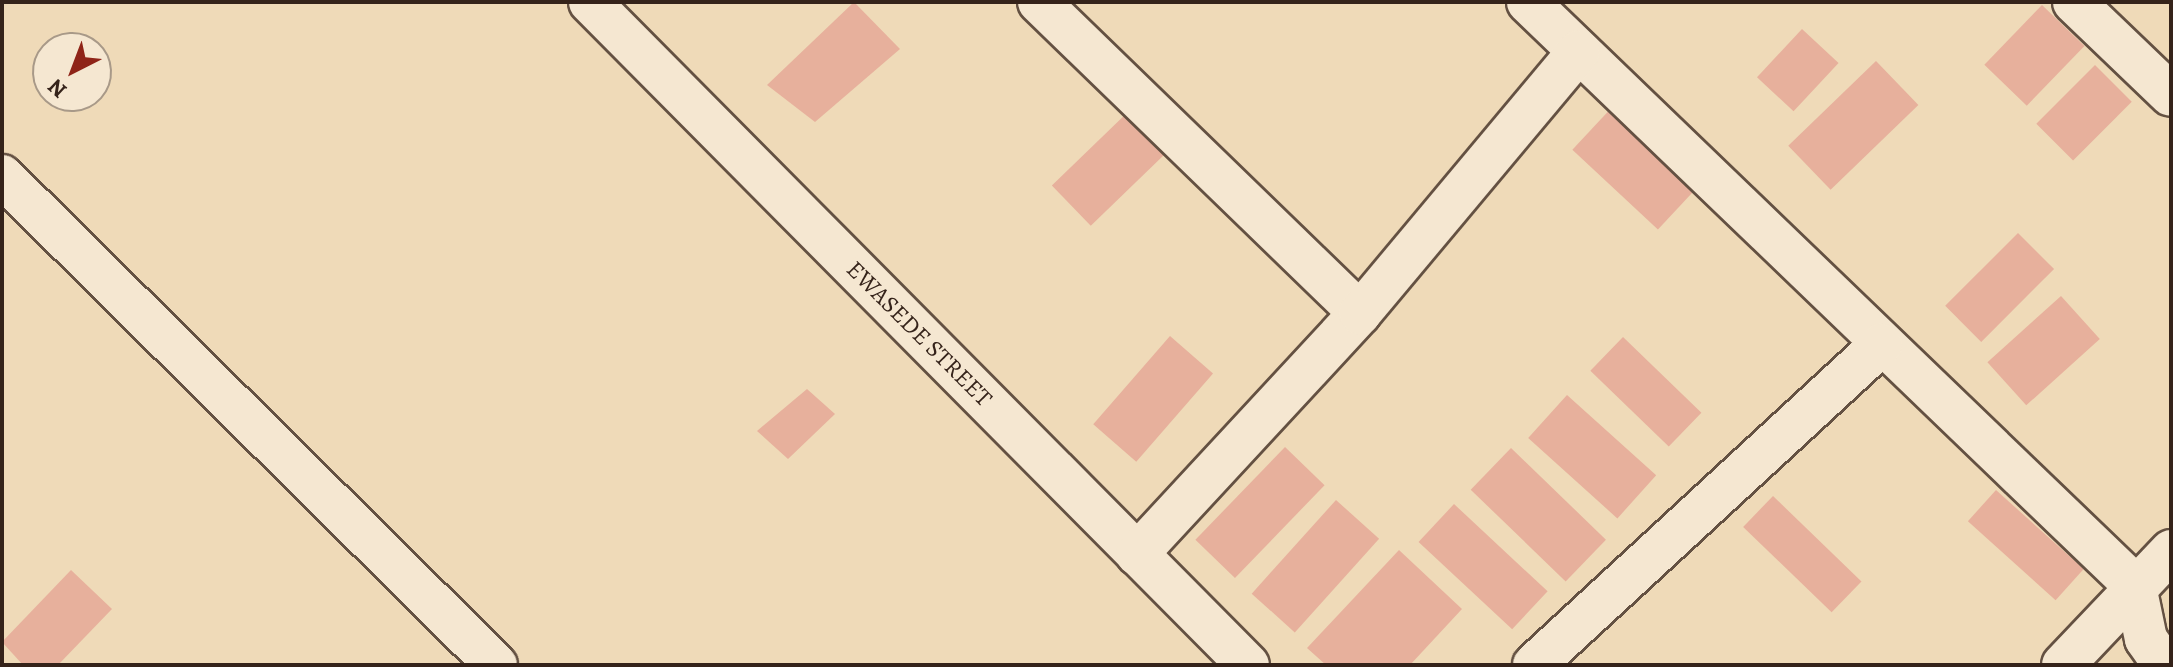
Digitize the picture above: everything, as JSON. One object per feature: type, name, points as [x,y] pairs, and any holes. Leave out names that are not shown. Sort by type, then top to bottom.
[{"type":"street","name":"EWASEDE STREET","points":[[590,2],[1248,665]]},
{"type":"street","points":[[1039,2],[1360,313]]},
{"type":"street","points":[[1528,2],[1881,345],[2135,586],[2146,639],[2164,665]]},
{"type":"street","points":[[2074,2],[2171,95]]},
{"type":"street","points":[[1137,554],[1360,313],[1579,51]]},
{"type":"street","points":[[2,176],[496,665]]},
{"type":"street","points":[[1534,665],[1881,345]]},
{"type":"street","points":[[2063,665],[2171,551]]},
{"type":"building","points":[[854,2],[900,49],[815,122],[767,85]]},
{"type":"building","points":[[2042,5],[2084,46],[2027,106],[1984,65]]},
{"type":"building","points":[[1802,29],[1839,63],[1794,111],[1757,77]]},
{"type":"building","points":[[1876,61],[1918,105],[1831,190],[1788,146]]},
{"type":"building","points":[[2095,65],[2132,102],[2073,160],[2036,124]]},
{"type":"building","points":[[1616,103],[1702,183],[1658,230],[1572,150]]},
{"type":"building","points":[[1131,109],[1170,149],[1091,226],[1052,185]]},
{"type":"building","points":[[2018,233],[2054,269],[1981,342],[1945,306]]},
{"type":"building","points":[[2061,296],[2100,339],[2026,405],[1987,362]]},
{"type":"building","points":[[1170,336],[1213,373],[1136,462],[1093,424]]},
{"type":"building","points":[[1623,337],[1701,413],[1669,447],[1590,371]]},
{"type":"building","points":[[807,389],[835,414],[788,459],[757,431]]},
{"type":"building","points":[[1567,395],[1656,475],[1617,518],[1528,438]]},
{"type":"building","points":[[1285,447],[1325,485],[1235,578],[1195,540]]},
{"type":"building","points":[[1511,448],[1606,540],[1566,581],[1471,490]]},
{"type":"building","points":[[1996,490],[2084,569],[2056,600],[1968,521]]},
{"type":"building","points":[[1773,496],[1861,581],[1832,612],[1743,527]]},
{"type":"building","points":[[1336,500],[1379,539],[1295,632],[1252,594]]},
{"type":"building","points":[[1454,504],[1548,591],[1512,629],[1419,542]]},
{"type":"building","points":[[1399,550],[1462,609],[1410,665],[1326,665],[1307,648]]},
{"type":"building","points":[[71,570],[112,609],[58,665],[23,665],[2,642]]}]
